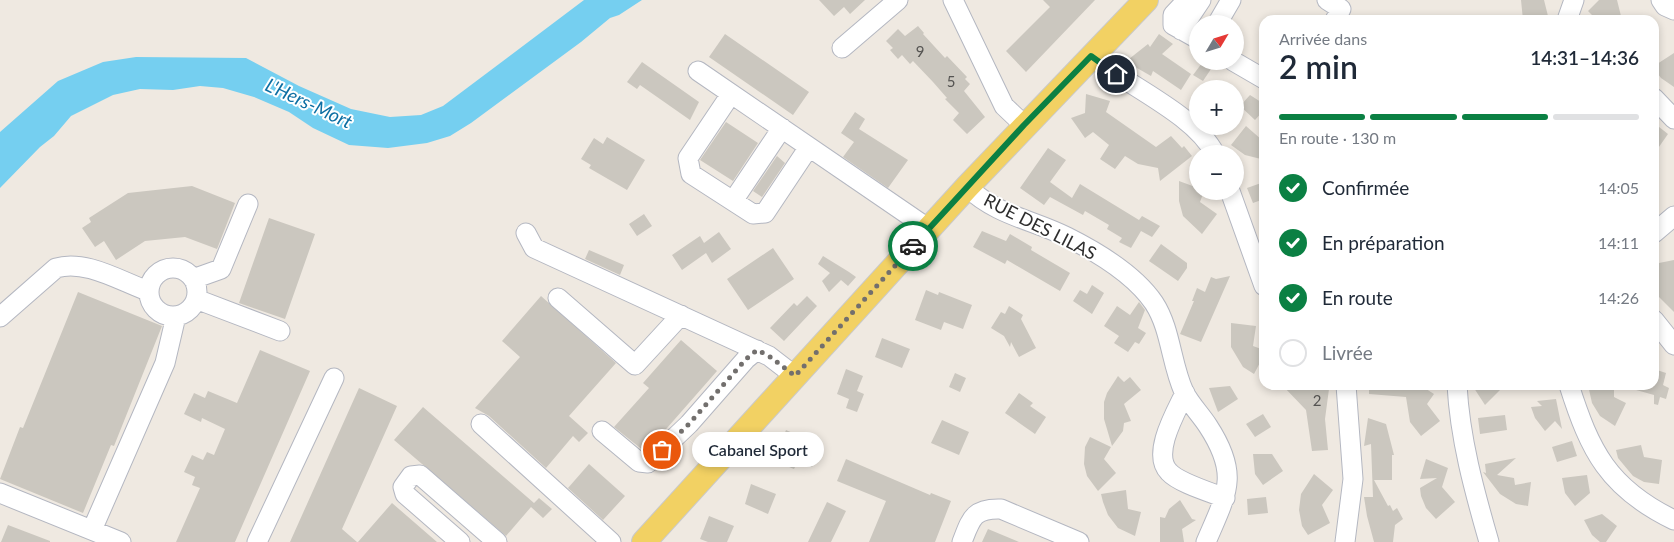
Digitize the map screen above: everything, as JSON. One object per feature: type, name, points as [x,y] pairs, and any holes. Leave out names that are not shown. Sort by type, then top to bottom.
[{"type":"main road","points":[[644,542],[966,187],[1146,0]]},
{"type":"street","points":[[842,48],[898,0]]},
{"type":"street","points":[[953,0],[1004,106],[1024,125]]},
{"type":"street","points":[[1187,0],[1174,15],[1173,25],[1189,34]]},
{"type":"street","points":[[1181,30],[1201,0]]},
{"type":"street","points":[[1222,15],[1231,0]]},
{"type":"street","points":[[1327,0],[1341,9],[1338,15]]},
{"type":"street","points":[[1569,15],[1574,0]]},
{"type":"street","points":[[1661,0],[1665,6],[1674,10]]},
{"type":"street","points":[[1091,56],[1188,122],[1203,136],[1209,145]]},
{"type":"street","points":[[1244,67],[1259,76]]},
{"type":"street","points":[[698,71],[929,229]]},
{"type":"street","points":[[731,94],[688,158],[690,174],[753,214],[765,213],[809,147]]},
{"type":"street","points":[[1659,104],[1674,120]]},
{"type":"street","points":[[733,201],[782,128]]},
{"type":"street","name":"RUE DES LILAS","points":[[966,187],[993,208],[1067,237],[1134,279],[1155,305],[1163,322],[1184,393],[1206,422],[1223,452],[1228,468],[1225,498],[1206,542]]},
{"type":"street","points":[[1233,200],[1259,272]]},
{"type":"street","points":[[193,279],[221,269],[248,204]]},
{"type":"street","points":[[1659,229],[1674,216]]},
{"type":"street","points":[[526,233],[534,248],[757,350],[769,356],[795,376]]},
{"type":"street","points":[[0,317],[47,275],[56,268],[66,265],[79,265],[148,291]]},
{"type":"street","points":[[168,268],[182,269],[193,279],[197,288],[196,299],[192,308],[176,316],[167,316],[157,311],[149,300],[148,291],[151,281],[158,272],[168,268]]},
{"type":"street","points":[[558,298],[636,365],[681,315]]},
{"type":"street","points":[[196,299],[280,331]]},
{"type":"street","points":[[92,530],[165,363],[176,316]]},
{"type":"street","points":[[1659,326],[1674,345]]},
{"type":"street","points":[[602,431],[639,462],[648,463],[689,424],[746,359],[757,350]]},
{"type":"street","points":[[257,542],[334,378]]},
{"type":"street","points":[[1344,542],[1353,479],[1346,390]]},
{"type":"street","points":[[1458,390],[1463,443],[1472,485],[1490,542]]},
{"type":"street","points":[[1571,390],[1584,431],[1609,472],[1628,492],[1656,511],[1674,520]]},
{"type":"street","points":[[1184,393],[1162,446],[1163,464],[1176,477],[1225,498]]},
{"type":"street","points":[[481,424],[611,542]]},
{"type":"street","points":[[460,542],[405,494],[403,486],[411,476],[420,475],[497,542]]},
{"type":"street","points":[[0,493],[121,542]]},
{"type":"street","points":[[962,542],[971,520],[978,513],[988,508],[1001,509],[1079,542]]},
{"type":"water","name":"L'Hers-Mort","points":[[584,0],[642,0],[619,15],[610,18],[581,42],[471,123],[450,136],[427,143],[388,148],[349,145],[313,128],[289,112],[254,97],[223,88],[200,86],[173,90],[140,89],[113,95],[71,116],[54,136],[40,147],[0,188],[0,132],[58,81],[103,62],[136,57],[246,58],[299,86],[351,109],[390,117],[421,115],[443,106]]},
{"type":"building","points":[[819,0],[865,0],[850,14],[844,7],[834,16]]},
{"type":"building","points":[[1043,0],[1095,0],[1026,72],[1006,51],[1050,7]]},
{"type":"building","points":[[1521,0],[1544,0],[1548,15],[1522,15]]},
{"type":"building","points":[[1599,0],[1617,0],[1621,15],[1592,15],[1588,11]]},
{"type":"building","points":[[918,26],[945,58],[947,56],[967,77],[965,79],[970,84],[964,91],[985,117],[967,134],[953,120],[959,113],[945,99],[947,98],[933,82],[913,61],[910,64],[902,55],[898,59],[890,50],[893,48],[886,41],[898,29],[905,36]]},
{"type":"building","points":[[725,34],[809,92],[793,115],[709,57]]},
{"type":"building","points":[[1159,34],[1173,44],[1162,54],[1191,74],[1181,90],[1153,71],[1151,76],[1137,68],[1129,59],[1148,44],[1150,47]]},
{"type":"building","points":[[1674,53],[1674,87],[1659,75],[1659,63]]},
{"type":"building","points":[[642,62],[699,102],[690,120],[640,85],[637,89],[627,82]]},
{"type":"building","points":[[1197,70],[1210,70],[1204,80],[1193,75]]},
{"type":"building","points":[[1086,94],[1110,101],[1106,112],[1156,147],[1171,136],[1182,148],[1184,146],[1189,152],[1189,158],[1160,181],[1158,168],[1138,164],[1125,156],[1115,169],[1100,159],[1109,145],[1093,132],[1085,138],[1071,118],[1085,113]]},
{"type":"building","points":[[1250,95],[1259,101],[1259,116],[1255,120],[1244,110],[1244,102]]},
{"type":"building","points":[[855,112],[865,119],[859,129],[908,160],[888,188],[843,157],[854,142],[841,133]]},
{"type":"building","points":[[726,122],[758,143],[733,181],[700,160]]},
{"type":"building","points":[[1246,126],[1259,137],[1259,158],[1245,155],[1244,145],[1231,145],[1239,135],[1244,135]]},
{"type":"building","points":[[1659,127],[1668,134],[1659,147]]},
{"type":"building","points":[[607,137],[645,160],[627,190],[589,168],[591,165],[581,159],[594,138],[603,144]]},
{"type":"building","points":[[1048,148],[1066,160],[1050,182],[1072,198],[1080,184],[1139,220],[1142,216],[1160,226],[1152,237],[1141,231],[1131,248],[1119,242],[1122,238],[1107,229],[1109,225],[1085,211],[1083,215],[1050,197],[1044,205],[1020,188]]},
{"type":"building","points":[[777,156],[785,163],[762,197],[753,191]]},
{"type":"building","points":[[1179,181],[1189,185],[1189,200],[1201,200],[1200,202],[1217,214],[1202,234],[1183,216],[1179,201]]},
{"type":"building","points":[[1259,184],[1259,201],[1253,203],[1247,188]]},
{"type":"building","points":[[192,186],[235,203],[217,249],[185,237],[145,241],[116,260],[104,241],[95,247],[82,228],[91,222],[89,218],[128,193]]},
{"type":"building","points":[[644,214],[652,226],[637,236],[629,224]]},
{"type":"building","points":[[269,218],[315,234],[285,319],[239,303]]},
{"type":"building","points":[[982,231],[1006,241],[1010,234],[1032,247],[1031,250],[1070,273],[1060,291],[1007,260],[1005,264],[973,247]]},
{"type":"building","points":[[719,232],[731,249],[712,263],[706,253],[682,270],[672,255],[700,236],[704,243]]},
{"type":"building","points":[[1161,244],[1187,263],[1187,268],[1178,281],[1149,261]]},
{"type":"building","points":[[773,248],[794,279],[748,310],[727,279]]},
{"type":"building","points":[[589,250],[624,265],[620,275],[585,259]]},
{"type":"building","points":[[823,256],[856,277],[848,286],[841,280],[829,292],[822,281],[830,273],[818,264]]},
{"type":"building","points":[[1674,260],[1674,312],[1659,297],[1659,263]]},
{"type":"building","points":[[1230,276],[1201,342],[1180,334],[1194,301],[1192,301],[1197,288],[1205,292],[1211,277],[1216,279]]},
{"type":"building","points":[[1092,285],[1104,293],[1092,314],[1073,301],[1080,290],[1087,294]]},
{"type":"building","points":[[926,290],[938,295],[939,292],[972,305],[963,329],[944,322],[941,330],[915,320]]},
{"type":"building","points":[[78,292],[162,326],[114,446],[111,445],[83,513],[0,479],[20,427],[23,428]]},
{"type":"building","points":[[541,296],[616,363],[569,416],[588,433],[579,442],[573,436],[546,468],[489,416],[475,408],[520,357],[502,341]]},
{"type":"building","points":[[807,296],[817,306],[784,341],[770,328],[794,303],[797,306]]},
{"type":"building","points":[[1139,302],[1145,310],[1138,328],[1146,333],[1139,344],[1135,342],[1128,352],[1114,343],[1119,336],[1104,326],[1117,306],[1130,315]]},
{"type":"building","points":[[1009,306],[1023,315],[1021,319],[1036,348],[1019,357],[1011,342],[1010,347],[1004,336],[991,328],[1001,312],[1005,314]]},
{"type":"building","points":[[1231,323],[1256,326],[1253,346],[1259,348],[1259,364],[1254,374],[1243,367],[1231,347]]},
{"type":"building","points":[[882,338],[910,349],[902,368],[875,357]]},
{"type":"building","points":[[681,340],[717,371],[660,436],[644,451],[614,427],[649,388],[643,383]]},
{"type":"building","points":[[260,350],[310,371],[235,542],[176,542],[200,488],[192,485],[195,477],[184,472],[192,455],[203,460],[207,452],[214,455],[225,429],[202,418],[201,422],[184,414],[194,393],[205,398],[208,391],[237,403]]},
{"type":"building","points":[[846,369],[863,376],[857,391],[864,394],[857,412],[846,408],[849,399],[837,394]]},
{"type":"building","points":[[1659,371],[1666,373],[1663,385],[1669,388],[1666,399],[1660,397],[1658,405],[1654,404],[1654,395],[1636,390],[1659,390]]},
{"type":"building","points":[[955,373],[966,378],[960,392],[949,387]]},
{"type":"building","points":[[1118,376],[1124,382],[1130,377],[1141,390],[1124,404],[1131,421],[1124,423],[1123,431],[1112,446],[1104,419],[1104,402],[1107,393]]},
{"type":"building","points":[[1230,386],[1238,399],[1218,412],[1209,388]]},
{"type":"building","points":[[359,388],[397,406],[342,529],[357,542],[290,542]]},
{"type":"building","points":[[1287,390],[1329,390],[1325,419],[1328,450],[1312,451],[1306,410]]},
{"type":"building","points":[[1369,390],[1428,390],[1434,394],[1427,404],[1440,421],[1421,436],[1410,422],[1406,397],[1369,394]]},
{"type":"building","points":[[1475,390],[1500,390],[1485,405]]},
{"type":"building","points":[[1589,390],[1614,390],[1614,397],[1626,403],[1615,426],[1600,416],[1592,403]]},
{"type":"building","points":[[1019,393],[1033,403],[1030,406],[1046,417],[1035,434],[1005,413]]},
{"type":"building","points":[[1556,399],[1562,429],[1555,421],[1545,431],[1535,418],[1531,407],[1542,406],[1537,401]]},
{"type":"building","points":[[423,407],[534,503],[539,498],[552,509],[543,518],[531,507],[506,536],[394,440]]},
{"type":"building","points":[[1263,414],[1271,427],[1255,437],[1246,424]]},
{"type":"building","points":[[1505,415],[1507,430],[1480,434],[1478,418]]},
{"type":"building","points":[[1368,418],[1386,424],[1394,455],[1392,455],[1392,480],[1374,480],[1388,506],[1390,505],[1393,511],[1397,508],[1403,519],[1395,525],[1393,542],[1374,542],[1367,516],[1364,497],[1373,497],[1371,444],[1364,446]]},
{"type":"building","points":[[942,420],[969,432],[959,455],[931,443]]},
{"type":"building","points":[[786,430],[821,446],[812,467],[798,461],[794,469],[777,462],[779,457],[776,455]]},
{"type":"building","points":[[1090,437],[1111,447],[1104,459],[1116,473],[1098,491],[1087,476],[1084,464],[1085,447]]},
{"type":"building","points":[[1572,441],[1577,456],[1557,462],[1552,447]]},
{"type":"building","points":[[1641,445],[1644,457],[1662,460],[1659,484],[1644,482],[1633,476],[1618,458],[1616,450]]},
{"type":"building","points":[[1253,454],[1272,454],[1283,471],[1263,485],[1255,474]]},
{"type":"building","points":[[1516,458],[1497,475],[1514,478],[1515,485],[1531,482],[1528,506],[1516,504],[1500,494],[1483,472],[1486,473],[1485,464]]},
{"type":"building","points":[[846,459],[930,495],[931,493],[951,501],[935,542],[869,542],[886,501],[837,481]]},
{"type":"building","points":[[1426,459],[1448,468],[1442,487],[1455,502],[1436,519],[1426,508],[1421,496],[1420,488],[1437,478],[1420,479]]},
{"type":"building","points":[[589,464],[625,496],[603,520],[568,488]]},
{"type":"building","points":[[1314,474],[1333,490],[1322,505],[1330,523],[1308,535],[1302,526],[1299,510],[1301,494]]},
{"type":"building","points":[[1587,475],[1590,493],[1575,506],[1565,493],[1562,478]]},
{"type":"building","points":[[751,484],[776,494],[768,514],[745,504]]},
{"type":"building","points":[[1126,490],[1128,509],[1141,512],[1135,536],[1118,528],[1108,515],[1101,494]]},
{"type":"building","points":[[1266,497],[1268,513],[1248,515],[1247,499]]},
{"type":"building","points":[[1180,500],[1192,519],[1196,520],[1182,529],[1184,542],[1160,542],[1160,517],[1165,518],[1169,509]]},
{"type":"building","points":[[827,502],[846,511],[831,542],[808,542]]},
{"type":"building","points":[[392,503],[437,542],[358,542]]},
{"type":"building","points":[[1602,514],[1617,526],[1606,542],[1600,542],[1592,535],[1584,520]]},
{"type":"building","points":[[709,516],[734,526],[727,542],[708,542],[700,539]]},
{"type":"building","points":[[8,525],[50,541],[50,542],[1,542]]},
{"type":"building","points":[[988,529],[1019,542],[982,542]]},
{"type":"way so far","points":[[662,450],[689,424],[746,359],[757,350],[784,366],[795,376],[913,246]]},
{"type":"place","name":"Cabanel Sport","points":[[662,450]]},
{"type":"route","points":[[913,246],[1024,125],[1091,56],[1116,74]]}]
